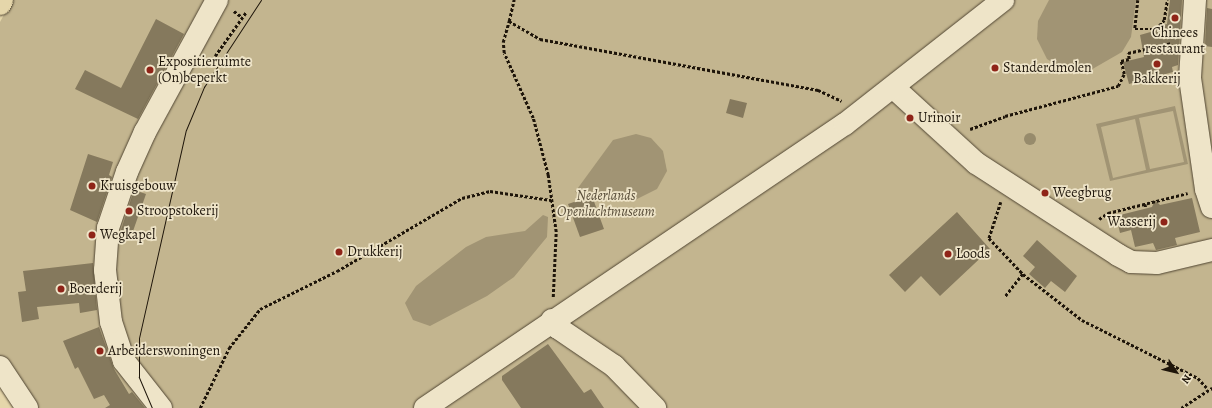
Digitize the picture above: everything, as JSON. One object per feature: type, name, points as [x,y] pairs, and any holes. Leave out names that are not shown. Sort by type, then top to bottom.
[{"type":"main road","points":[[0,4],[2,0]]},
{"type":"street","points":[[161,408],[124,361],[111,322],[105,270],[108,228],[126,172],[145,132],[217,0]]},
{"type":"street","points":[[424,408],[858,114],[894,88],[1003,0]]},
{"type":"street","points":[[1195,0],[1190,78],[1209,198]]},
{"type":"street","points":[[894,88],[948,138],[1007,184],[1084,231],[1118,255],[1143,264],[1212,250]]},
{"type":"street","points":[[552,320],[558,328],[614,366],[655,408]]},
{"type":"street","points":[[0,367],[27,408]]},
{"type":"path","points":[[514,0],[503,42],[504,53],[533,118],[551,200],[556,232],[552,320]]},
{"type":"path","points":[[1138,0],[1135,29],[1156,29],[1164,20],[1166,0]]},
{"type":"path","points":[[215,56],[246,12]]},
{"type":"path","points":[[509,21],[540,39],[818,90],[844,102],[858,114]]},
{"type":"path","points":[[948,138],[1005,116],[1118,86],[1124,74],[1121,61],[1129,59],[1128,53],[1192,38]]},
{"type":"path","points":[[1007,184],[989,238],[1023,274],[1082,320],[1198,378],[1207,388]]},
{"type":"path","points":[[200,408],[229,348],[260,309],[337,271],[462,198],[490,191],[551,200]]},
{"type":"path","points":[[1084,231],[1108,213],[1145,204],[1209,198]]},
{"type":"path","points":[[1145,204],[1146,208]]},
{"type":"path","points":[[1005,297],[1023,274]]},
{"type":"path","points":[[1181,408],[1207,388],[1212,388]]},
{"type":"green space","name":"Nederlands Openluchtmuseum","points":[[12,0],[1212,0],[1212,408],[33,408],[0,360],[0,22]]},
{"type":"shaded area","points":[[1049,0],[1136,0],[1131,37],[1122,52],[1089,71],[1063,69],[1047,59],[1037,39],[1038,21]]},
{"type":"shaded area","points":[[1175,106],[1188,164],[1110,181],[1096,124]],"holes":[[[1173,111],[1184,162],[1150,169],[1139,118]],[[1135,119],[1146,170],[1113,178],[1101,127]]]},
{"type":"shaded area","points":[[636,134],[651,138],[663,151],[667,171],[657,189],[635,200],[575,192],[613,140]]},
{"type":"shaded area","points":[[543,215],[548,217],[547,237],[514,277],[487,296],[430,326],[413,320],[405,303],[416,286],[466,247],[486,237],[525,231]]},
{"type":"building","points":[[1170,0],[1182,0],[1178,65],[1172,67],[1173,72],[1129,84],[1123,62],[1144,57],[1140,35],[1161,29],[1160,26],[1167,24]]},
{"type":"building","points":[[1207,8],[1212,9],[1212,47],[1205,46]]},
{"type":"building","points":[[156,19],[184,34],[138,119],[75,89],[85,70],[121,88]]},
{"type":"building","points":[[730,99],[747,103],[743,118],[726,113]]},
{"type":"building","points":[[88,154],[113,162],[109,175],[112,177],[97,222],[70,210]]},
{"type":"building","points":[[134,190],[146,194],[132,234],[121,230]]},
{"type":"building","points":[[592,196],[604,229],[580,237],[568,204]]},
{"type":"building","points":[[1192,198],[1200,232],[1175,238],[1177,245],[1156,250],[1153,243],[1135,247],[1131,230],[1120,233],[1116,216],[1152,207],[1155,200],[1160,205]]},
{"type":"building","points":[[957,212],[990,249],[940,296],[921,276],[905,292],[889,275]]},
{"type":"building","points":[[1037,240],[1077,276],[1065,292],[1051,281],[1045,288],[1029,274],[1035,267],[1023,256]]},
{"type":"building","points":[[93,263],[97,310],[80,313],[79,303],[37,307],[39,319],[22,322],[18,292],[26,291],[23,271]]},
{"type":"building","points":[[99,327],[114,369],[129,394],[132,392],[145,408],[105,408],[110,405],[104,395],[94,399],[78,367],[75,369],[63,341]]},
{"type":"building","points":[[548,344],[584,393],[591,389],[604,408],[521,408],[502,380],[502,376]]},
{"type":"tram line","points":[[152,408],[139,377],[139,338],[186,130],[204,87],[261,0]]},
{"type":"place","name":"Chinees restaurant","points":[[1175,18]]},
{"type":"place","name":"Bakkerij","points":[[1157,64]]},
{"type":"place","name":"Standerdmolen","points":[[995,68]]},
{"type":"place","name":"Expositieruimte (On)beperkt","points":[[150,70]]},
{"type":"place","name":"Urinoir","points":[[910,118]]},
{"type":"place","name":"Kruisgebouw","points":[[92,186]]},
{"type":"place","name":"Weegbrug","points":[[1045,193]]},
{"type":"place","name":"Stroopstokerij","points":[[129,211]]},
{"type":"place","name":"Wasserij","points":[[1164,222]]},
{"type":"place","name":"Wegkapel","points":[[92,235]]},
{"type":"place","name":"Drukkerij","points":[[339,252]]},
{"type":"place","name":"Loods","points":[[948,254]]},
{"type":"place","name":"Boerderij","points":[[61,289]]},
{"type":"place","name":"Arbeiderswoningen","points":[[100,351]]}]
